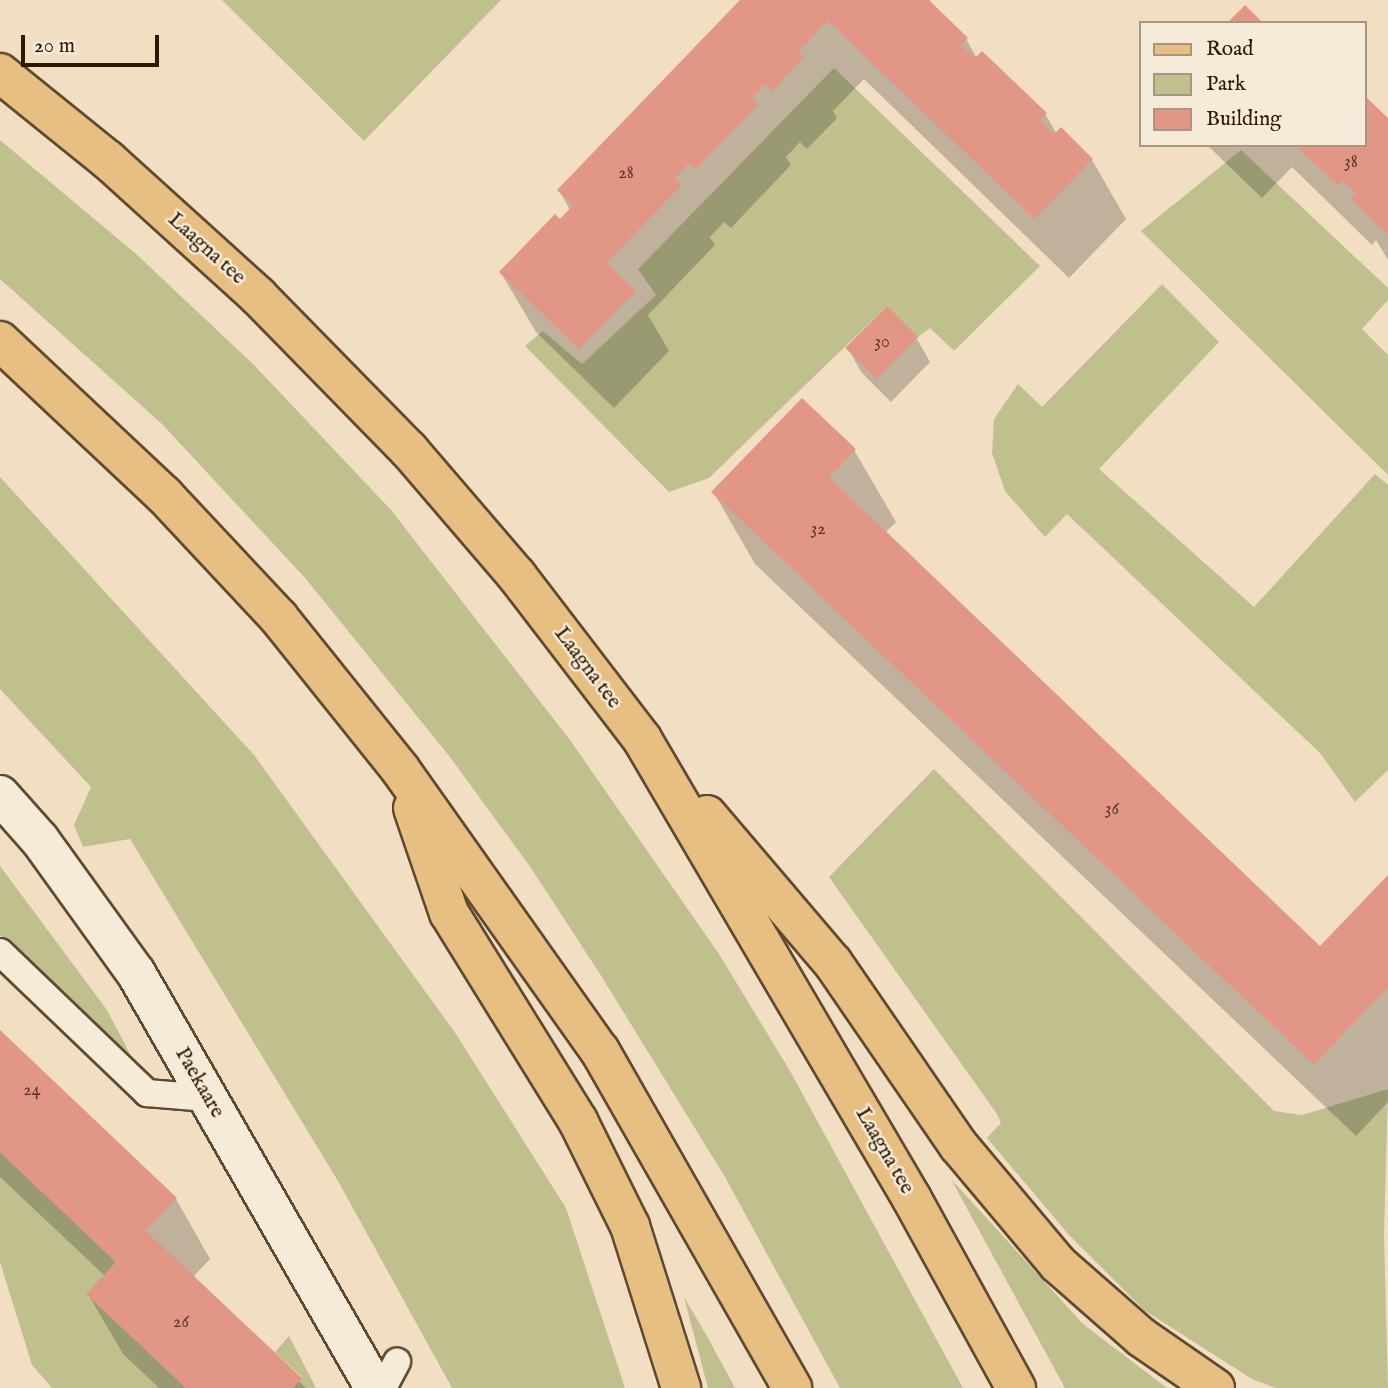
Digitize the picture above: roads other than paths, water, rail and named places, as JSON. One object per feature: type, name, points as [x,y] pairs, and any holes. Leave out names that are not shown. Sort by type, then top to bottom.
[{"type":"main road","name":"Laagna tee","points":[[0,73],[108,160],[258,296],[409,450],[517,576],[642,739],[912,1199],[1016,1388]]},
{"type":"main road","points":[[0,341],[164,495],[253,590],[400,769],[600,1051],[792,1388]]},
{"type":"main road","points":[[642,739],[833,963],[959,1146],[1058,1264],[1141,1337],[1215,1388]]},
{"type":"main road","points":[[400,769],[449,913],[578,1121],[630,1226],[681,1388]]},
{"type":"street","name":"Paekaare","points":[[0,795],[40,840],[136,973],[207,1098],[386,1375]]},
{"type":"lane","points":[[0,952],[147,1093],[207,1098]]},
{"type":"lane","points":[[383,1388],[386,1375]]}]
